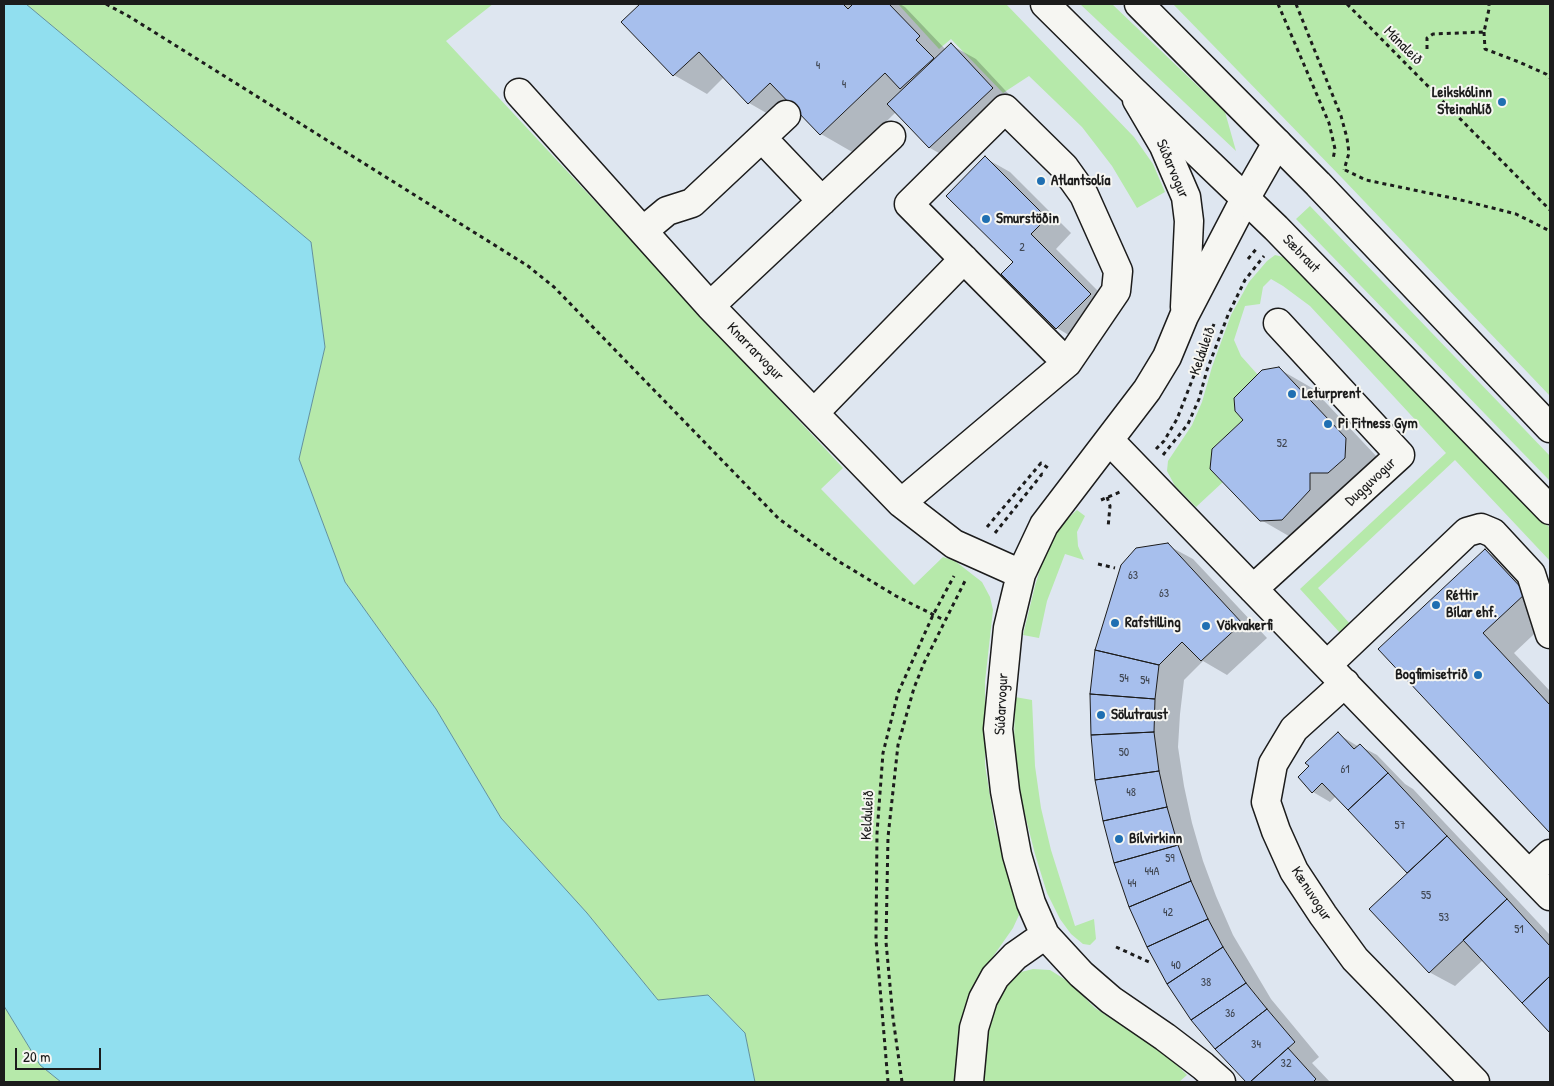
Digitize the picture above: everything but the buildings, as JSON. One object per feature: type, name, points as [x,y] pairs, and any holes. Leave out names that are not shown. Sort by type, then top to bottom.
[{"type":"main road","name":"Sæbraut","points":[[1045,4],[1276,228],[1550,510]]},
{"type":"main road","points":[[1139,4],[1318,184],[1550,428]]},
{"type":"main road","name":"Súðarvogur","points":[[1131,89],[1164,146],[1186,198],[1189,221],[1184,316]]},
{"type":"main road","name":"Knarrarvogur","points":[[519,92],[710,306],[901,503],[954,544],[1021,574]]},
{"type":"main road","points":[[901,503],[1067,363],[1116,291],[1118,271],[1084,195],[1064,167],[1005,109],[909,204],[1067,363]]},
{"type":"main road","points":[[643,231],[667,211],[692,203],[786,115]]},
{"type":"main road","points":[[710,306],[891,136]]},
{"type":"main road","points":[[762,138],[822,201]]},
{"type":"main road","name":"Súðarvogur","points":[[1221,1082],[1165,1037],[1111,1000],[1081,974],[1045,935],[1031,903],[1017,855],[1005,791],[998,729],[1008,628],[1021,574],[1044,525],[1147,390],[1162,365],[1184,316],[1245,199],[1277,143]]},
{"type":"main road","points":[[814,413],[964,259]]},
{"type":"main road","name":"Dugguvogur","points":[[1254,589],[1400,455],[1278,323]]},
{"type":"main road","points":[[1109,440],[1550,896]]},
{"type":"main road","points":[[1336,674],[1467,532],[1481,528],[1493,533],[1531,574],[1550,634]]},
{"type":"main road","name":"Kænuvogur","points":[[1336,674],[1294,729],[1273,764],[1266,802],[1276,831],[1294,871],[1355,959],[1475,1082]]},
{"type":"main road","points":[[1529,874],[1550,854]]},
{"type":"main road","points":[[969,1082],[974,1028],[983,999],[995,977],[1015,956],[1045,935]]},
{"type":"path","points":[[106,4],[130,17],[528,266],[554,287],[779,519],[838,561],[896,596],[944,620]]},
{"type":"path","points":[[1278,4],[1329,123],[1335,149],[1332,162]]},
{"type":"path","points":[[1296,4],[1341,116],[1347,138],[1349,153],[1345,170],[1341,176]]},
{"type":"path","name":"Mánaleið","points":[[1346,4],[1550,210]]},
{"type":"path","points":[[1489,4],[1484,32],[1485,49],[1546,74],[1550,78]]},
{"type":"path","points":[[1427,49],[1427,38],[1433,34],[1484,32]]},
{"type":"path","points":[[1345,170],[1366,180],[1516,214],[1550,230]]},
{"type":"path","points":[[1247,260],[1260,244]]},
{"type":"path","name":"Kelduleið","points":[[1157,460],[1170,448],[1188,424],[1199,399],[1207,370],[1228,315],[1244,280],[1264,255]]},
{"type":"path","name":"Kelduleið","points":[[1152,452],[1164,441],[1177,419],[1216,319]]},
{"type":"path","points":[[985,530],[1041,463],[1057,475]]},
{"type":"path","points":[[994,534],[1042,474],[1048,478]]},
{"type":"path","points":[[1103,490],[1110,506],[1108,528]]},
{"type":"path","points":[[1093,503],[1124,491]]},
{"type":"path","points":[[1098,564],[1116,568]]},
{"type":"path","name":"Kelduleið","points":[[888,1082],[876,940],[877,833],[883,753],[898,693],[933,615],[955,574]]},
{"type":"path","name":"Kelduleið","points":[[902,1082],[893,1018],[886,942],[888,837],[898,745],[914,688],[944,620],[966,579]]},
{"type":"path","points":[[1116,947],[1149,962]]},
{"type":"green space","points":[[26,4],[493,4],[446,41],[843,468],[821,489],[914,585],[943,557],[955,561],[982,582],[990,597],[993,610],[985,682],[985,765],[995,827],[1018,901],[1019,915],[1013,928],[985,968],[956,1082],[755,1082],[745,1033],[708,995],[658,1000],[587,913],[501,818],[436,709],[345,582],[299,459],[325,347],[311,242]]},
{"type":"green space","points":[[898,4],[1006,4],[1134,137],[1153,164],[1165,192],[1137,208],[1112,166],[1082,127],[1029,76],[1003,93],[951,39],[939,49]]},
{"type":"green space","points":[[1080,4],[1112,4],[1225,112],[1236,151]]},
{"type":"green space","points":[[1173,4],[1550,4],[1550,396],[1343,179]]},
{"type":"green space","points":[[1310,206],[1550,456],[1550,481],[1296,219]]},
{"type":"green space","points":[[1275,255],[1283,257],[1298,271],[1550,528],[1550,561],[1455,460],[1318,588],[1351,625],[1341,634],[1300,589],[1446,453],[1310,306],[1271,279],[1263,287],[1260,304],[1245,306],[1234,340],[1241,356],[1258,375],[1234,398],[1235,411],[1243,420],[1212,449],[1210,469],[1223,482],[1196,507],[1175,486],[1167,471],[1168,461],[1192,425],[1202,402],[1212,367],[1231,315],[1249,282],[1267,261]]},
{"type":"green space","points":[[1077,510],[1085,516],[1077,532],[1078,546],[1084,560],[1065,554],[1047,601],[1039,638],[1023,635],[1045,553],[1066,520]]},
{"type":"green space","points":[[1015,697],[1032,700],[1035,766],[1041,808],[1051,850],[1075,926],[1094,919],[1096,939],[1090,945],[1083,944],[1071,934],[1060,919],[1047,893],[1035,854],[1021,799],[1014,744]]},
{"type":"green space","points":[[1033,969],[1050,970],[1069,982],[1095,1008],[1167,1055],[1187,1075],[1179,1082],[975,1082],[980,1027],[1013,974]]},
{"type":"green space","points":[[4,1006],[40,1065],[61,1082],[4,1082]]},
{"type":"water","points":[[4,4],[26,4],[311,242],[325,347],[299,459],[345,582],[436,709],[501,818],[587,913],[658,1000],[708,995],[745,1033],[755,1082],[61,1082],[40,1065],[4,1006]]},
{"type":"place","name":"Leikskólinn Steinahlíð","points":[[1502,102]]},
{"type":"place","name":"Atlantsolía","points":[[1041,181]]},
{"type":"place","name":"Smurstöðin","points":[[986,219]]},
{"type":"place","name":"Leturprent","points":[[1292,394]]},
{"type":"place","name":"Pi Fitness Gym","points":[[1328,424]]},
{"type":"place","name":"Réttir Bílar ehf.","points":[[1436,605]]},
{"type":"place","name":"Rafstilling","points":[[1115,623]]},
{"type":"place","name":"Vökvakerfi","points":[[1206,626]]},
{"type":"place","name":"Bogfimisetrið","points":[[1478,675]]},
{"type":"place","name":"Sölutraust","points":[[1101,715]]},
{"type":"place","name":"Bílvirkinn","points":[[1119,839]]}]
